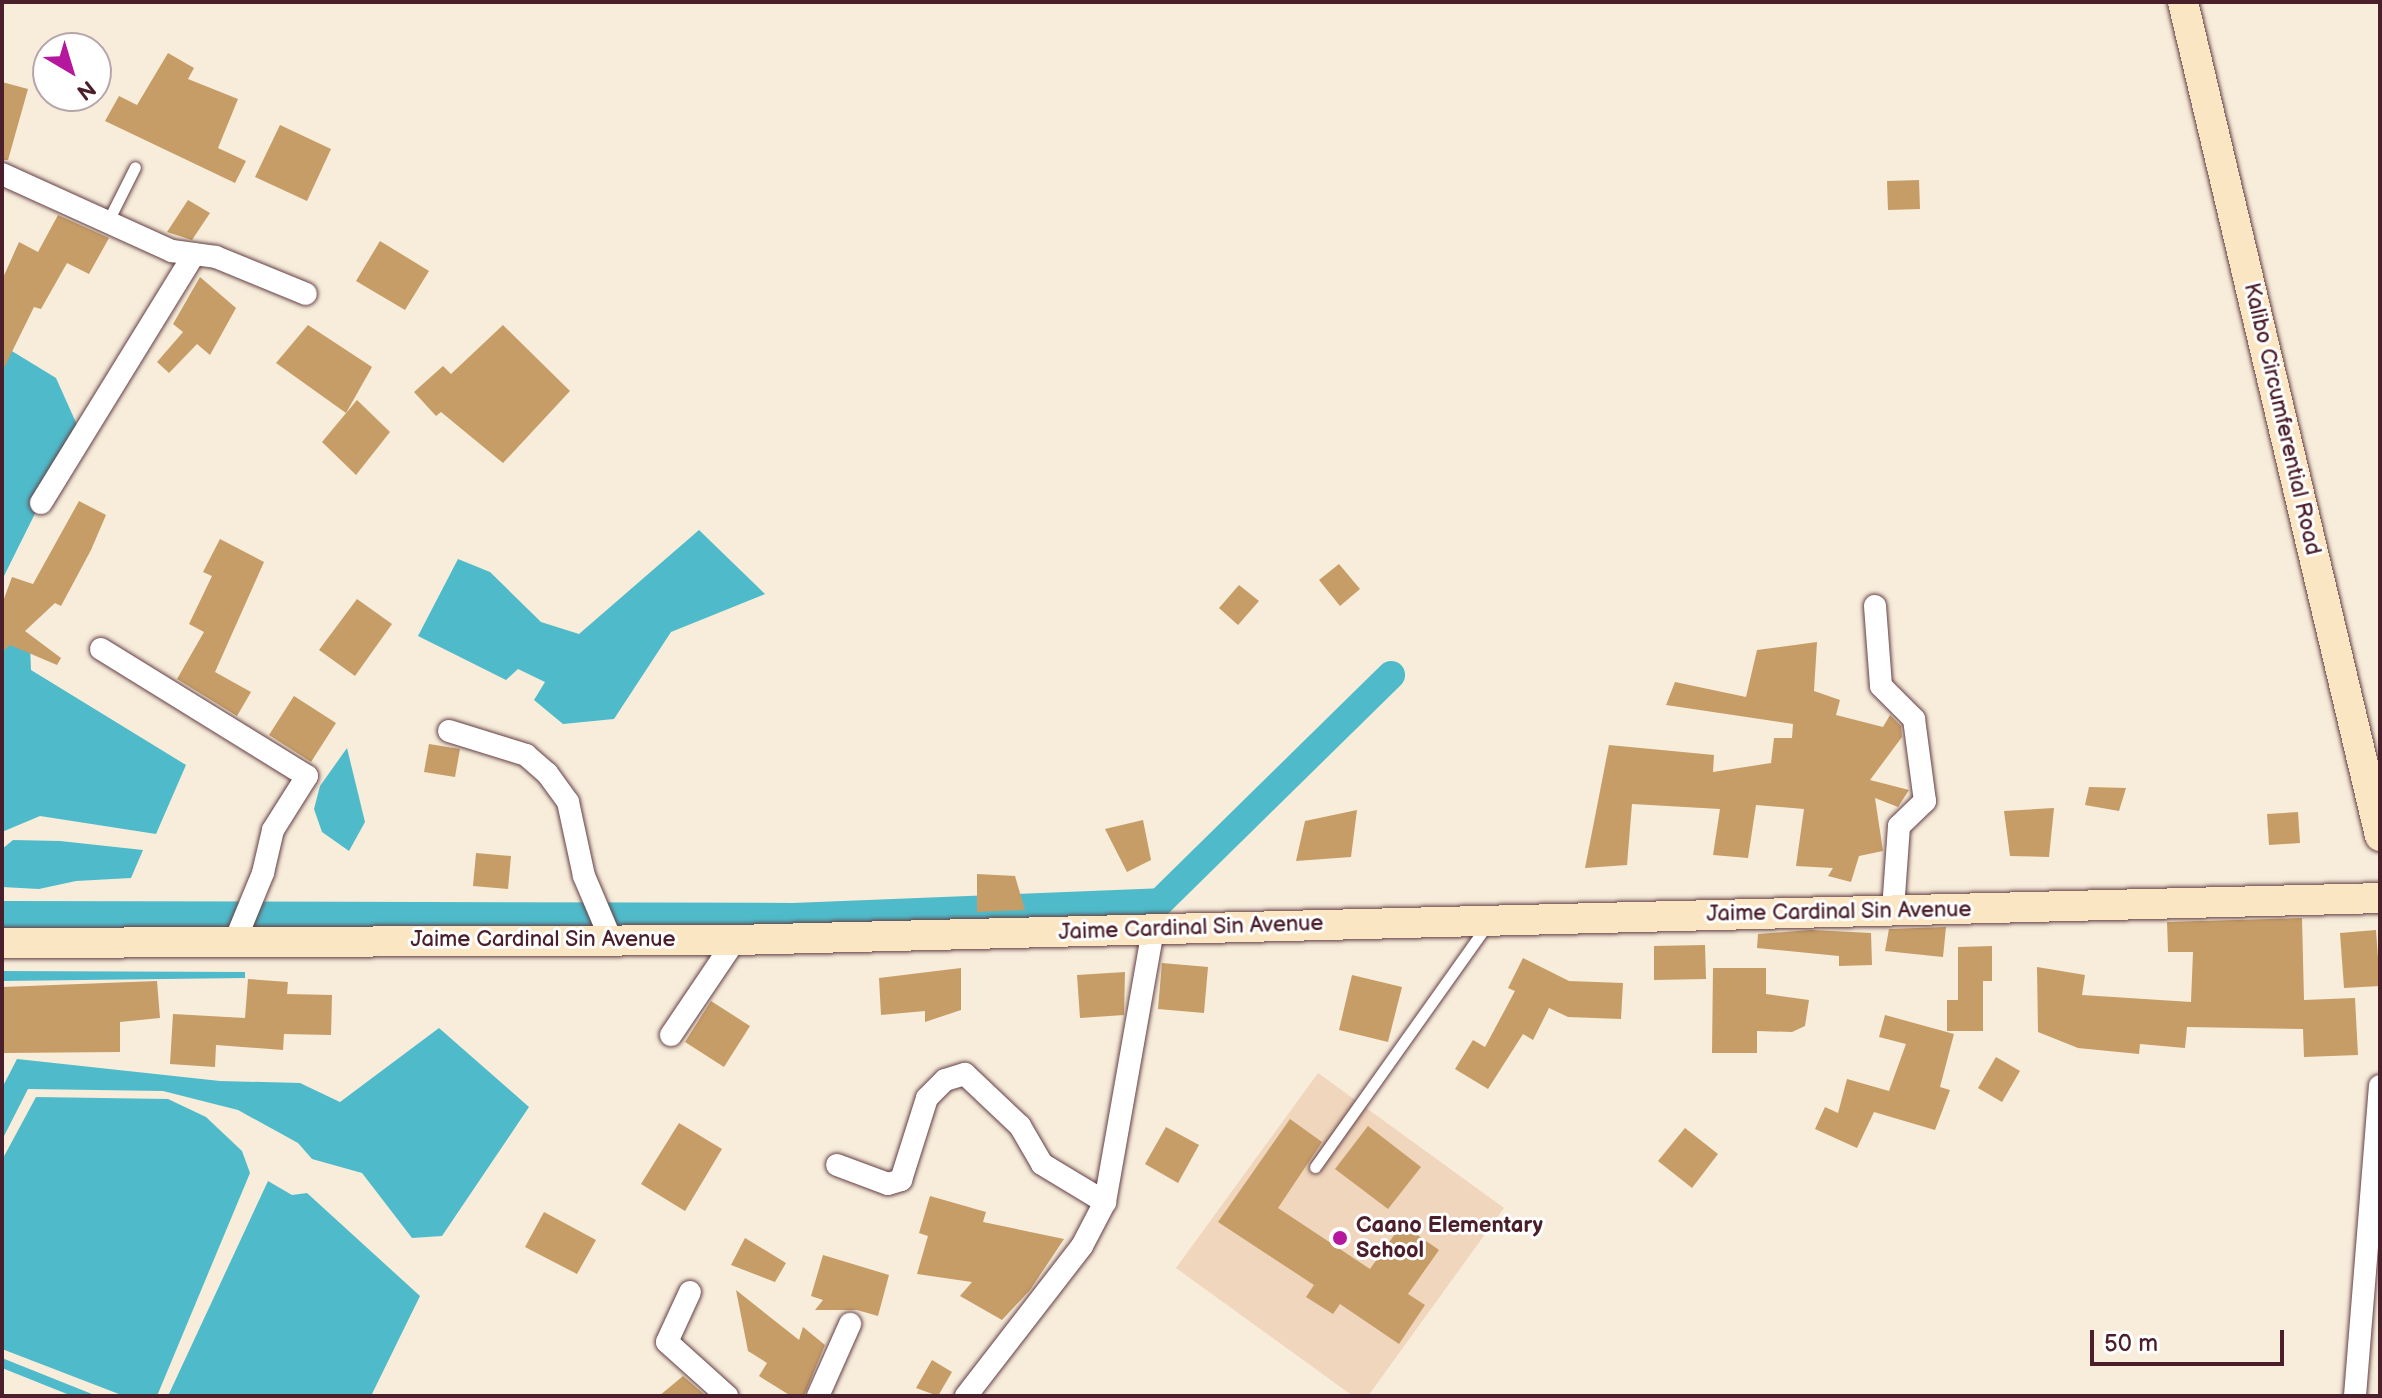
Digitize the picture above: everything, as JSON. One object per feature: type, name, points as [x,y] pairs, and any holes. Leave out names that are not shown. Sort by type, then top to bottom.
[{"type":"main road","name":"Kalibo Circumferential Road","points":[[2183,2],[2380,836]]},
{"type":"main road","name":"Jaime Cardinal Sin Avenue","points":[[2,943],[735,940],[2380,898]]},
{"type":"street","points":[[2,174],[172,251],[216,257],[306,294]]},
{"type":"street","points":[[41,503],[194,254]]},
{"type":"street","points":[[1875,606],[1881,686],[1914,719],[1925,801],[1899,826],[1893,910]]},
{"type":"street","points":[[101,649],[307,776],[273,830],[263,873],[235,940]]},
{"type":"street","points":[[449,731],[526,755],[547,773],[568,802],[584,876],[612,941]]},
{"type":"street","points":[[966,1396],[1082,1246],[1105,1202],[1153,929]]},
{"type":"street","points":[[671,1035],[735,940]]},
{"type":"street","points":[[837,1165],[888,1184],[901,1180],[927,1098],[945,1080],[965,1074],[1020,1126],[1042,1164],[1105,1202]]},
{"type":"street","points":[[2355,1396],[2380,1086]]},
{"type":"street","points":[[690,1292],[667,1342],[727,1396]]},
{"type":"street","points":[[818,1396],[850,1324]]},
{"type":"lane","points":[[108,221],[135,167]]},
{"type":"lane","points":[[1315,1167],[1490,920]]},
{"type":"shaded area","name":"Caano Elementary School","points":[[1318,1073],[1504,1208],[1368,1396],[1353,1396],[1176,1268]]},
{"type":"water","points":[[2,345],[56,378],[78,427],[2,580]]},
{"type":"water","points":[[699,530],[765,594],[671,632],[614,719],[563,724],[534,700],[545,682],[518,669],[506,680],[418,636],[458,559],[490,572],[541,622],[579,634]]},
{"type":"water","points":[[2,638],[30,645],[31,670],[186,765],[156,834],[40,816],[2,832]]},
{"type":"water","points":[[347,748],[365,822],[349,851],[322,832],[314,809],[320,786]]},
{"type":"water","points":[[13,840],[60,841],[143,850],[131,878],[76,881],[39,889],[2,887],[2,849]]},
{"type":"water","points":[[2,971],[245,972],[245,978],[2,981]]},
{"type":"water","points":[[439,1028],[529,1107],[442,1236],[412,1238],[362,1173],[312,1159],[298,1143],[238,1110],[163,1091],[28,1089],[2,1140],[2,1088],[17,1059],[220,1081],[300,1083],[340,1102]]},
{"type":"water","points":[[36,1097],[168,1099],[206,1117],[242,1151],[250,1173],[157,1396],[124,1396],[2,1349],[2,1160]]},
{"type":"water","points":[[268,1181],[292,1195],[307,1193],[420,1296],[371,1396],[168,1396]]},
{"type":"water","points":[[2,1358],[97,1396],[72,1396],[2,1368]]},
{"type":"building","points":[[168,53],[194,68],[188,79],[238,99],[218,148],[246,161],[235,183],[105,121],[119,96],[137,105]]},
{"type":"building","points":[[2,82],[28,89],[8,160],[2,160]]},
{"type":"building","points":[[280,125],[331,149],[307,201],[255,177]]},
{"type":"building","points":[[1919,180],[1920,209],[1888,210],[1887,181]]},
{"type":"building","points":[[188,200],[210,213],[192,240],[167,232]]},
{"type":"building","points":[[58,215],[109,238],[89,274],[67,263],[41,309],[34,307],[2,372],[2,280],[19,242],[38,252]]},
{"type":"building","points":[[380,241],[429,271],[405,310],[356,281]]},
{"type":"building","points":[[200,277],[236,308],[210,355],[197,344],[169,373],[157,362],[183,332],[173,324]]},
{"type":"building","points":[[308,325],[372,367],[346,413],[276,363]]},
{"type":"building","points":[[503,325],[570,391],[503,463],[441,412],[436,416],[414,392],[443,366],[451,374]]},
{"type":"building","points":[[357,400],[390,432],[356,475],[322,442]]},
{"type":"building","points":[[79,501],[106,515],[61,606],[55,603],[25,631],[61,658],[57,665],[10,645],[2,652],[2,604],[12,577],[33,584]]},
{"type":"building","points":[[220,539],[264,562],[215,672],[251,692],[237,716],[177,679],[204,632],[189,624],[212,576],[203,572]]},
{"type":"building","points":[[1339,564],[1360,589],[1340,606],[1319,580]]},
{"type":"building","points":[[1239,585],[1259,601],[1238,625],[1219,608]]},
{"type":"building","points":[[357,599],[392,624],[355,676],[319,650]]},
{"type":"building","points":[[1817,642],[1814,691],[1840,700],[1836,715],[1883,727],[1890,715],[1901,726],[1902,737],[1870,780],[1909,790],[1898,807],[1875,798],[1883,851],[1859,856],[1851,882],[1828,876],[1833,868],[1796,866],[1804,809],[1756,805],[1748,858],[1713,855],[1720,809],[1632,804],[1627,865],[1585,868],[1609,745],[1714,755],[1713,772],[1771,763],[1774,738],[1792,738],[1793,724],[1666,705],[1675,682],[1746,697],[1757,650]]},
{"type":"building","points":[[294,696],[336,723],[311,762],[269,735]]},
{"type":"building","points":[[429,744],[460,749],[455,777],[424,772]]},
{"type":"building","points":[[2089,787],[2126,788],[2119,811],[2085,805]]},
{"type":"building","points":[[2054,808],[2049,857],[2010,856],[2004,811]]},
{"type":"building","points":[[1357,810],[1351,857],[1296,861],[1305,821]]},
{"type":"building","points":[[2298,812],[2300,843],[2269,845],[2267,814]]},
{"type":"building","points":[[1143,820],[1151,860],[1127,872],[1105,829]]},
{"type":"building","points":[[476,853],[511,856],[508,889],[473,886]]},
{"type":"building","points":[[977,874],[1015,876],[1025,910],[977,912]]},
{"type":"building","points":[[2302,918],[2304,1000],[2355,998],[2358,1055],[2304,1057],[2303,1029],[2187,1027],[2185,1048],[2140,1044],[2139,1054],[2078,1048],[2038,1032],[2037,967],[2085,975],[2082,995],[2191,1002],[2193,952],[2168,952],[2167,922]]},
{"type":"building","points":[[1946,927],[1943,957],[1885,951],[1889,929]]},
{"type":"building","points":[[1812,930],[1871,933],[1872,965],[1839,966],[1839,956],[1757,948],[1758,934]]},
{"type":"building","points":[[2376,930],[2380,986],[2344,988],[2340,933]]},
{"type":"building","points":[[1705,945],[1706,979],[1654,980],[1654,946]]},
{"type":"building","points":[[1992,946],[1992,981],[1983,981],[1983,1031],[1947,1031],[1947,1000],[1958,1000],[1958,947]]},
{"type":"building","points":[[1523,958],[1569,981],[1623,983],[1621,1019],[1568,1017],[1549,1008],[1533,1040],[1523,1034],[1488,1089],[1455,1069],[1473,1040],[1485,1047],[1515,991],[1508,988]]},
{"type":"building","points":[[1162,963],[1208,967],[1204,1013],[1158,1009]]},
{"type":"building","points":[[961,968],[961,1010],[925,1022],[925,1011],[881,1015],[879,978]]},
{"type":"building","points":[[1713,968],[1766,968],[1766,994],[1809,1000],[1805,1026],[1792,1032],[1757,1031],[1757,1053],[1712,1053]]},
{"type":"building","points":[[1125,972],[1124,1015],[1080,1018],[1077,975]]},
{"type":"building","points":[[1352,975],[1402,987],[1388,1042],[1339,1030]]},
{"type":"building","points":[[248,979],[288,982],[287,994],[332,995],[331,1035],[284,1034],[283,1050],[216,1045],[215,1067],[170,1064],[173,1014],[245,1018]]},
{"type":"building","points":[[157,981],[160,1018],[120,1022],[120,1052],[2,1053],[2,987]]},
{"type":"building","points":[[711,1001],[750,1026],[724,1067],[685,1042]]},
{"type":"building","points":[[1885,1015],[1954,1034],[1940,1087],[1950,1090],[1935,1130],[1874,1112],[1857,1148],[1815,1129],[1825,1107],[1838,1113],[1847,1079],[1889,1091],[1906,1044],[1879,1037]]},
{"type":"building","points":[[1996,1057],[2020,1071],[2002,1102],[1978,1088]]},
{"type":"building","points":[[1290,1119],[1322,1142],[1278,1208],[1370,1269],[1402,1224],[1439,1250],[1408,1294],[1425,1305],[1399,1344],[1340,1304],[1333,1314],[1306,1297],[1314,1285],[1218,1222]]},
{"type":"building","points":[[679,1123],[722,1149],[685,1211],[641,1184]]},
{"type":"building","points":[[1368,1126],[1421,1167],[1388,1209],[1335,1169]]},
{"type":"building","points":[[1166,1127],[1199,1145],[1178,1183],[1145,1164]]},
{"type":"building","points":[[1685,1128],[1718,1154],[1692,1188],[1658,1161]]},
{"type":"building","points":[[930,1196],[986,1212],[983,1222],[1064,1239],[1030,1290],[1002,1320],[960,1296],[972,1282],[917,1274],[928,1236],[919,1233]]},
{"type":"building","points":[[544,1212],[596,1240],[577,1274],[525,1247]]},
{"type":"building","points":[[745,1238],[786,1263],[775,1282],[731,1265]]},
{"type":"building","points":[[823,1255],[889,1275],[878,1316],[857,1310],[815,1310],[823,1300],[811,1296]]},
{"type":"building","points":[[736,1290],[799,1340],[803,1327],[825,1345],[804,1396],[791,1396],[759,1376],[767,1363],[748,1351]]},
{"type":"building","points":[[932,1360],[952,1372],[938,1396],[916,1388]]},
{"type":"building","points":[[683,1376],[706,1396],[659,1396]]},
{"type":"waterway","points":[[2,915],[793,917],[1160,902],[1391,675]]},
{"type":"place","name":"Caano Elementary School","points":[[1340,1238]]}]
